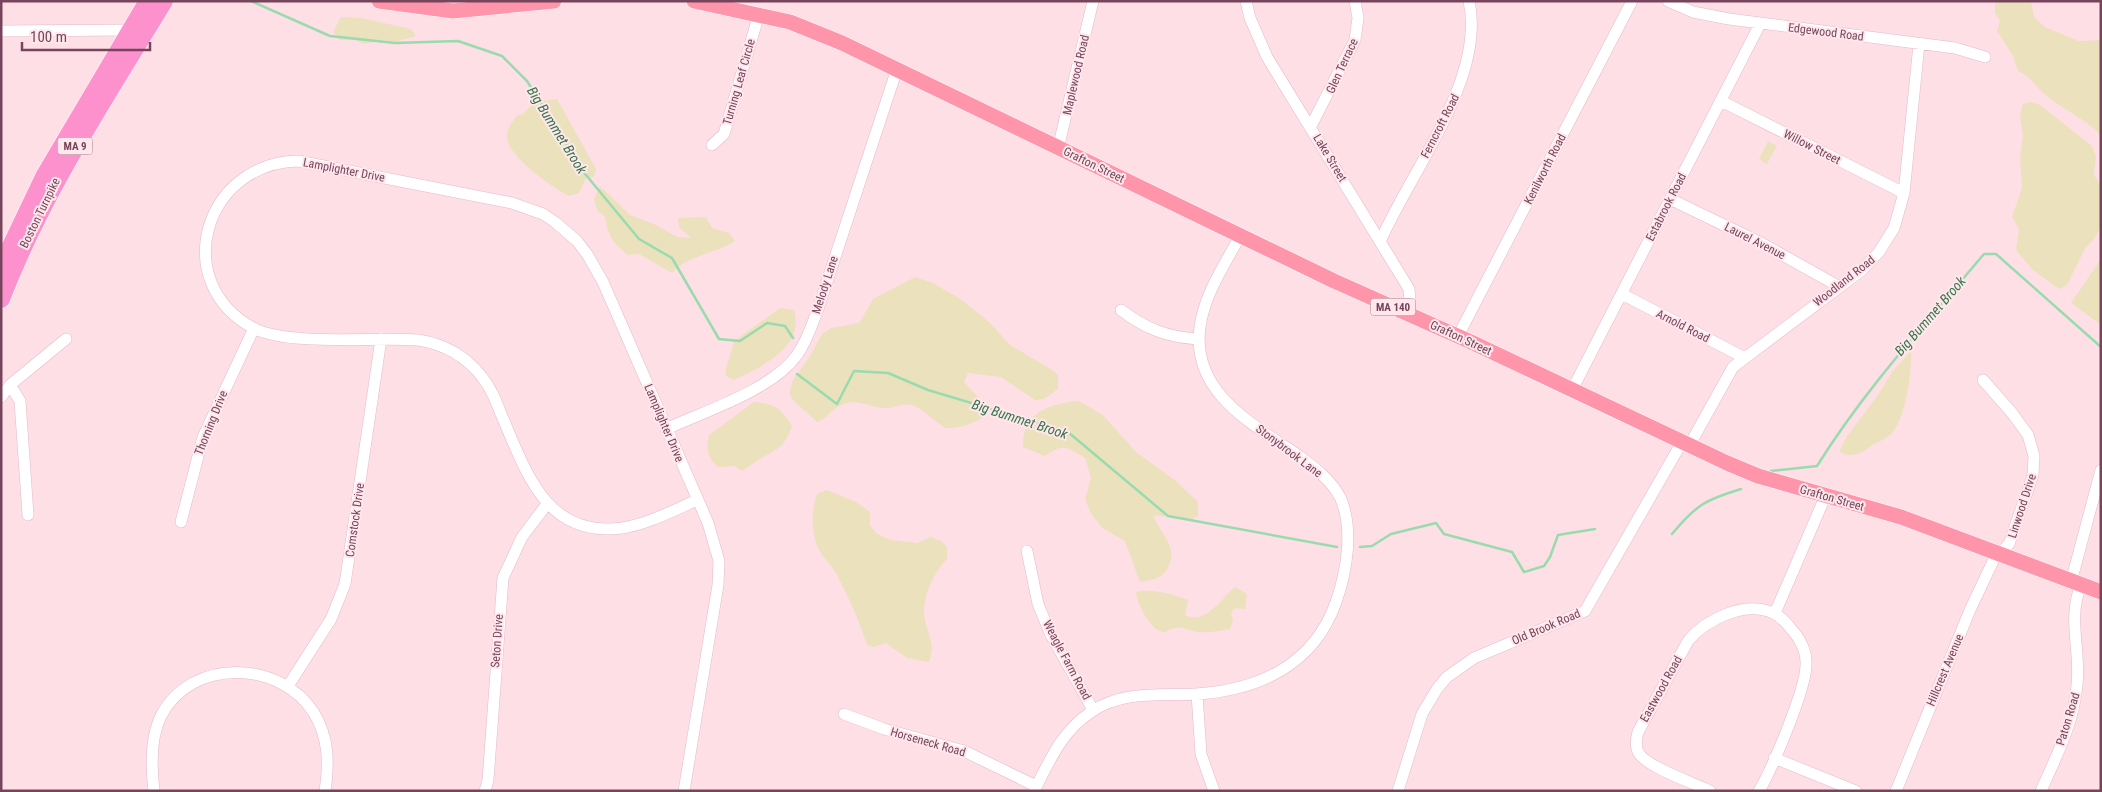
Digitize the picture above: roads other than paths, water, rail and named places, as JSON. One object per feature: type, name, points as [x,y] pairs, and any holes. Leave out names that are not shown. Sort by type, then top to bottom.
[{"type":"highway","name":"Boston Turnpike","points":[[1,267],[40,184],[148,1]]},
{"type":"highway","name":"Boston Turnpike","points":[[1,299],[24,245],[61,169],[164,1]]},
{"type":"main road","points":[[379,1],[453,11],[554,1]]},
{"type":"main road","name":"Grafton Street","points":[[694,1],[759,14],[798,25],[897,69],[1240,236],[1458,336],[1685,444],[1758,476],[1824,497],[1901,517],[2101,592]]},
{"type":"street","name":"Maplewood Road","points":[[1056,147],[1062,131],[1093,1]]},
{"type":"street","name":"Lake Street","points":[[1246,1],[1250,18],[1267,57],[1410,292],[1410,301],[1406,312]]},
{"type":"street","name":"Glen Terrace","points":[[1310,126],[1355,40],[1358,18],[1355,1]]},
{"type":"street","name":"Ferncroft Road","points":[[1380,242],[1460,85],[1470,44],[1469,1]]},
{"type":"street","name":"Kenilworth Road","points":[[1458,336],[1632,1]]},
{"type":"street","name":"Edgewood Road","points":[[1668,1],[1693,12],[1760,24],[1954,48],[1985,57]]},
{"type":"street","name":"Turning Leaf Circle","points":[[712,145],[724,134],[759,14]]},
{"type":"street","name":"Estabrook Road","points":[[1572,390],[1760,24]]},
{"type":"street","points":[[1,31],[130,30]]},
{"type":"street","name":"Woodland Road","points":[[1685,444],[1733,367],[1838,286],[1862,270],[1887,242],[1900,214],[1904,193],[1919,44]]},
{"type":"street","name":"Melody Lane","points":[[666,429],[772,379],[798,354],[815,316],[897,69]]},
{"type":"street","name":"Willow Street","points":[[1721,101],[1904,193]]},
{"type":"street","name":"Lamplighter Drive","points":[[684,791],[718,585],[719,561],[714,539],[603,282],[577,240],[543,214],[512,203],[298,161],[275,163],[252,172],[233,186],[218,205],[209,227],[206,251],[209,274],[219,296],[234,315],[254,328],[288,338],[418,340],[439,345],[458,354],[474,367],[492,392],[528,474],[547,504],[575,523],[593,528],[608,529],[637,524],[697,500]]},
{"type":"street","name":"Laurel Avenue","points":[[1670,199],[1761,244],[1838,286]]},
{"type":"street","name":"Stonybrook Lane","points":[[1035,788],[1066,732],[1093,710],[1124,698],[1232,690],[1263,681],[1287,668],[1301,656],[1314,640],[1335,604],[1341,586],[1348,534],[1343,506],[1339,496],[1328,480],[1309,464],[1232,409],[1215,391],[1203,370],[1198,339],[1200,321],[1206,303],[1240,236]]},
{"type":"street","name":"Arnold Road","points":[[1622,294],[1745,358]]},
{"type":"street","points":[[1121,310],[1142,325],[1161,334],[1198,339]]},
{"type":"street","name":"Thorning Drive","points":[[181,522],[203,437],[254,328]]},
{"type":"street","points":[[1,397],[10,385],[66,339]]},
{"type":"street","name":"Comstock Drive","points":[[288,686],[331,619],[345,584],[381,339]]},
{"type":"street","name":"Linwood Drive","points":[[1983,380],[2024,430],[2030,441],[2034,456],[2033,475],[2029,491],[2009,544],[2000,554]]},
{"type":"street","points":[[10,385],[20,401],[28,515]]},
{"type":"street","name":"Old Brook Road","points":[[1398,791],[1422,714],[1437,689],[1459,668],[1480,655],[1585,611],[1685,444]]},
{"type":"street","name":"Paton Road","points":[[2041,791],[2060,747],[2076,697],[2078,664],[2074,616],[2076,584],[2101,470]]},
{"type":"street","points":[[1759,791],[1802,688],[1806,664],[1805,652],[1796,635],[1775,613],[1824,497]]},
{"type":"street","name":"Seton Drive","points":[[485,791],[488,780],[503,578],[518,543],[547,504]]},
{"type":"street","name":"Weagle Farm Road","points":[[1027,551],[1034,589],[1044,618],[1093,710]]},
{"type":"street","name":"Hillcrest Avenue","points":[[1896,791],[1970,610],[1992,562],[2000,554]]},
{"type":"street","name":"Eastwood Road","points":[[1710,791],[1648,761],[1638,752],[1636,739],[1638,732],[1696,631],[1706,623],[1731,613],[1758,609],[1775,613]]},
{"type":"street","points":[[154,791],[152,757],[157,725],[167,706],[186,687],[212,675],[231,672],[259,675],[288,686],[314,714],[323,734],[328,753],[326,791]]},
{"type":"street","points":[[1196,694],[1201,754],[1214,791]]},
{"type":"street","name":"Horseneck Road","points":[[844,714],[884,729],[964,751],[1035,788]]},
{"type":"street","points":[[1774,758],[1856,791]]},
{"type":"waterway","name":"Big Bummet Brook","points":[[251,1],[330,36],[395,43],[458,41],[502,56],[527,81],[586,175],[639,239],[672,258],[719,339],[740,341],[767,323],[785,326],[793,338]]},
{"type":"waterway","name":"Big Bummet Brook","points":[[1771,471],[1817,466],[1876,383],[1984,254],[1996,254],[2101,347]]},
{"type":"waterway","name":"Big Bummet Brook","points":[[797,374],[837,404],[854,371],[888,373],[928,390],[1068,432],[1168,516],[1337,547]]},
{"type":"waterway","name":"Big Bummet Brook","points":[[1672,534],[1688,516],[1702,505],[1710,500],[1741,489]]},
{"type":"waterway","name":"Big Bummet Brook","points":[[1360,547],[1372,546],[1391,534],[1436,523],[1444,534],[1512,552],[1524,572],[1544,566],[1550,557],[1558,535],[1595,529]]}]
